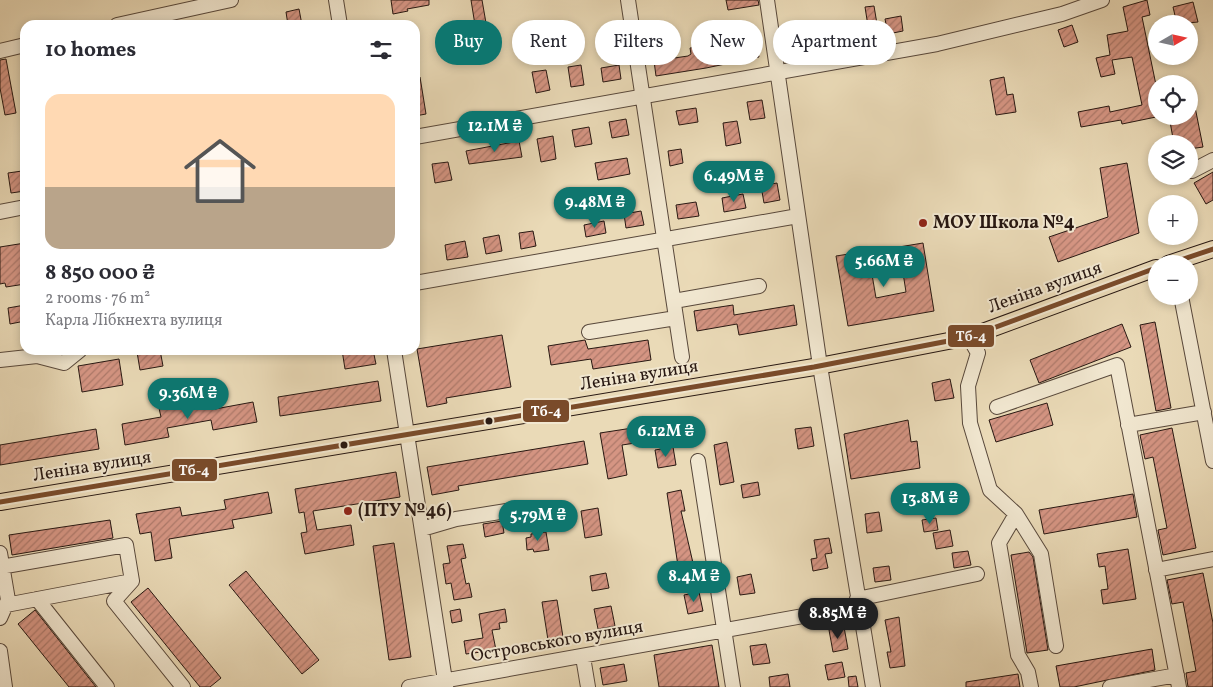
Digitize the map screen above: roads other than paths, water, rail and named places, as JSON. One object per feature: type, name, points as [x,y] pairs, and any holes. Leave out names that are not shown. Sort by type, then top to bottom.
[{"type":"main road","points":[[1196,255],[1213,249]]},
{"type":"main road","name":"Леніна вулиця","points":[[0,502],[820,366],[969,337],[1148,271]]},
{"type":"street","points":[[140,20],[231,0]]},
{"type":"street","points":[[336,0],[339,20]]},
{"type":"street","points":[[628,0],[682,356]]},
{"type":"street","points":[[767,0],[820,366],[873,687]]},
{"type":"street","points":[[420,136],[937,44],[1062,14],[1102,0]]},
{"type":"street","points":[[0,51],[20,46]]},
{"type":"street","points":[[1198,168],[1213,160]]},
{"type":"street","points":[[0,212],[20,208]]},
{"type":"street","points":[[420,283],[664,238],[798,216]]},
{"type":"street","points":[[674,301],[759,286]]},
{"type":"street","points":[[1183,305],[1206,406],[1212,456]]},
{"type":"street","points":[[589,332],[676,318]]},
{"type":"street","points":[[969,337],[978,353],[968,386],[970,423],[990,490],[1016,514],[1041,554],[1056,646]]},
{"type":"street","points":[[0,360],[37,356],[64,363],[74,355]]},
{"type":"street","points":[[395,355],[446,684]]},
{"type":"street","points":[[997,407],[1117,364],[1178,681],[1110,687]]},
{"type":"street","points":[[1128,425],[1206,406]]},
{"type":"street","points":[[698,461],[733,687]]},
{"type":"street","points":[[422,529],[456,519],[525,508]]},
{"type":"street","points":[[1016,514],[999,543],[1018,655],[1028,672],[1032,687]]},
{"type":"street","points":[[0,618],[8,600],[1,562],[126,545],[132,581]]},
{"type":"street","points":[[1156,570],[1213,559]]},
{"type":"street","name":"Островського вулиця","points":[[409,687],[446,684],[724,631],[977,574]]},
{"type":"street","points":[[6,605],[132,581]]},
{"type":"street","points":[[132,581],[114,602],[183,687]]},
{"type":"street","points":[[37,599],[107,687]]},
{"type":"street","points":[[0,651],[5,687]]},
{"type":"street","points":[[583,657],[588,687]]},
{"type":"place","name":"МОУ Школа №4","points":[[923,223]]},
{"type":"place","name":"(ПТУ №46)","points":[[348,511]]}]
